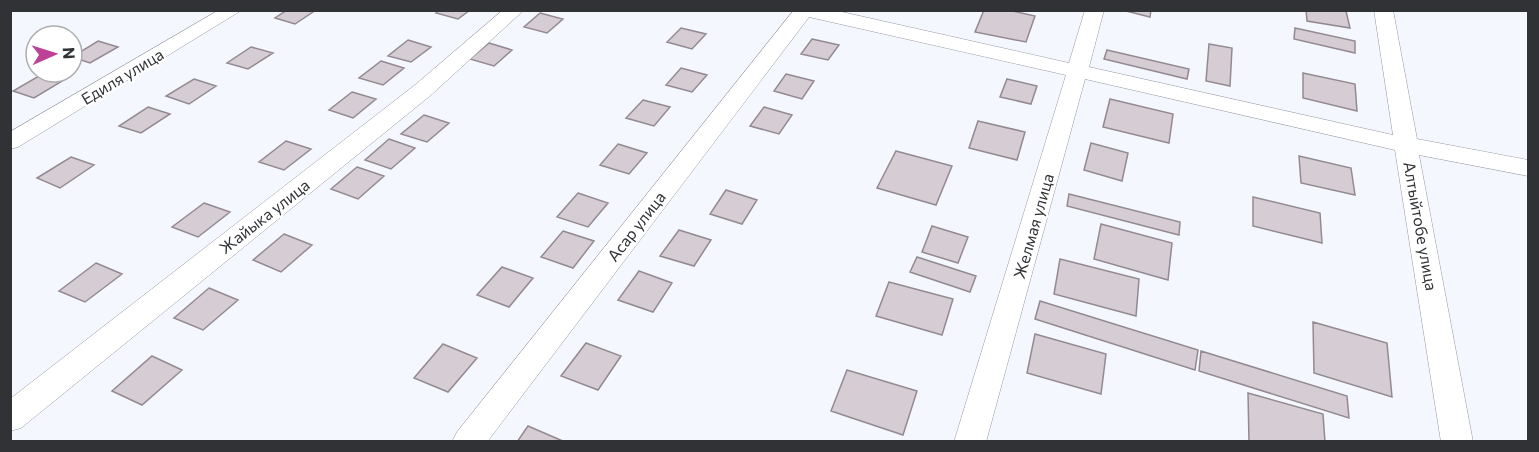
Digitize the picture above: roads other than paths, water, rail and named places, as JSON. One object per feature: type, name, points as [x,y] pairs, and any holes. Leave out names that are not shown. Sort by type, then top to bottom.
[{"type":"street","name":"Едиля улица","points":[[10,142],[232,10]]},
{"type":"street","name":"Жайыка улица","points":[[10,418],[423,90],[515,10]]},
{"type":"street","points":[[805,10],[1407,145],[1528,168]]},
{"type":"street","name":"Асар улица","points":[[468,441],[805,10]]},
{"type":"street","name":"Желмая улица","points":[[970,441],[1095,10]]},
{"type":"street","name":"Алтыйтобе улица","points":[[1383,10],[1457,441]]}]
